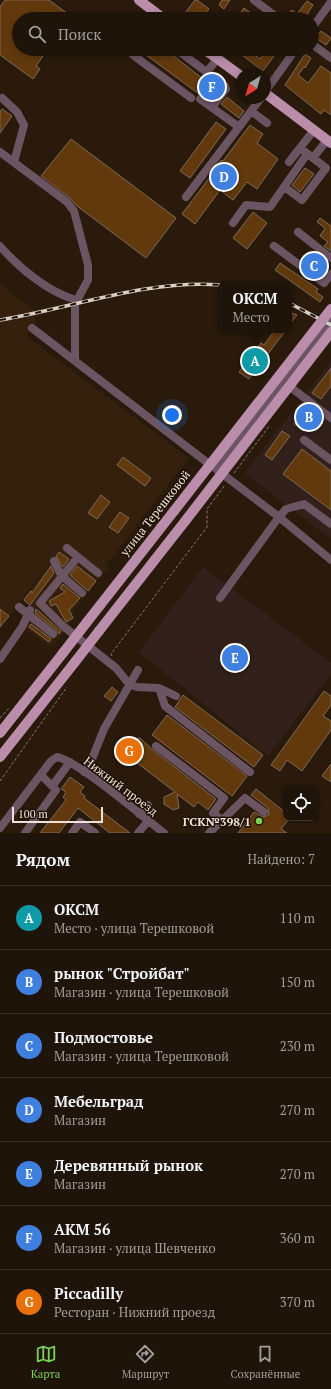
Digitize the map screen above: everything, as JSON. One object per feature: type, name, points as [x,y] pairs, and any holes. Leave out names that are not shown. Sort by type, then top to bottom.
[{"type":"main road","points":[[139,0],[149,12]]},
{"type":"main road","points":[[213,56],[235,72]]},
{"type":"main road","points":[[271,97],[329,141]]},
{"type":"main road","name":"улица Терешковой","points":[[0,733],[331,309]]},
{"type":"main road","points":[[0,757],[331,332]]},
{"type":"street","points":[[254,0],[270,12]]},
{"type":"street","points":[[319,18],[331,2]]},
{"type":"street","points":[[319,49],[331,58]]},
{"type":"street","points":[[134,56],[191,98]]},
{"type":"street","points":[[185,56],[225,86],[226,89],[212,107]]},
{"type":"street","points":[[271,84],[291,56]]},
{"type":"street","points":[[207,72],[217,59]]},
{"type":"street","points":[[1,98],[17,112],[24,125],[14,162]]},
{"type":"street","points":[[200,99],[239,128]]},
{"type":"street","points":[[186,197],[256,104]]},
{"type":"street","points":[[251,111],[267,123]]},
{"type":"street","points":[[289,162],[314,130]]},
{"type":"street","points":[[233,223],[246,205],[270,207],[310,156],[329,141]]},
{"type":"street","points":[[286,188],[302,200],[329,170],[300,148]]},
{"type":"street","points":[[0,152],[67,202],[74,211],[88,265],[88,280],[76,300],[75,361]]},
{"type":"street","points":[[298,232],[331,258]]},
{"type":"street","points":[[0,246],[24,269],[48,286],[76,300]]},
{"type":"street","points":[[274,246],[324,283],[331,274]]},
{"type":"street","points":[[216,469],[331,320]]},
{"type":"street","points":[[32,328],[279,517],[331,560]]},
{"type":"street","points":[[283,381],[328,416],[331,407]]},
{"type":"street","points":[[304,440],[331,460]]},
{"type":"street","points":[[220,598],[286,509],[304,504],[331,524]]},
{"type":"street","points":[[67,548],[98,572]]},
{"type":"street","points":[[78,557],[66,573],[61,575],[40,603],[63,626],[116,668],[129,684],[137,687],[159,688],[176,696]]},
{"type":"street","points":[[54,562],[61,575],[82,593]]},
{"type":"street","points":[[19,607],[29,613],[53,634]]},
{"type":"street","points":[[0,659],[29,613]]},
{"type":"street","points":[[84,772],[90,764],[104,729],[138,670]]},
{"type":"street","points":[[159,688],[165,706],[250,772]]},
{"type":"street","points":[[156,746],[224,798],[213,813],[222,820]]},
{"type":"street","points":[[0,828],[51,761],[57,757],[67,760],[53,785]]},
{"type":"street","name":"Нижний проезд","points":[[67,760],[164,833]]},
{"type":"street","points":[[25,833],[53,797],[56,790],[53,785],[41,775]]},
{"type":"street","points":[[209,833],[245,798],[264,812]]},
{"type":"street","points":[[140,814],[148,805]]},
{"type":"street","points":[[138,833],[148,821]]},
{"type":"street","points":[[72,833],[80,822],[95,833]]},
{"type":"path","points":[[116,668],[111,654],[207,527],[207,508],[229,479]]},
{"type":"path","points":[[0,781],[68,685]]},
{"type":"shaded area","points":[[0,284],[36,312],[35,326],[26,336],[189,458],[105,566],[108,568],[73,611],[72,621],[51,648],[25,628],[31,616],[28,605],[22,600],[69,538],[0,627]]},
{"type":"shaded area","points":[[331,361],[331,539],[245,473]]},
{"type":"shaded area","points":[[203,567],[331,663],[331,674],[268,756],[139,652]]},
{"type":"building","points":[[5,0],[49,0],[65,12],[12,12],[12,56],[43,56],[36,66],[40,69],[33,79],[0,55],[0,7]]},
{"type":"building","points":[[195,0],[209,9],[207,12],[186,12]]},
{"type":"building","points":[[222,0],[230,0],[224,9],[219,5]]},
{"type":"building","points":[[307,1],[313,5],[308,12],[299,12]]},
{"type":"building","points":[[244,8],[249,12],[241,12]]},
{"type":"building","points":[[321,31],[331,38],[326,45],[319,40],[319,34]]},
{"type":"building","points":[[147,56],[174,56],[218,91],[211,100],[199,94]]},
{"type":"building","points":[[243,56],[256,56],[260,59],[262,56],[274,56],[265,68],[259,68]]},
{"type":"building","points":[[304,56],[308,56],[311,58],[305,68],[304,67],[298,75],[308,83],[321,66],[331,73],[331,115],[324,110],[321,114],[285,85]]},
{"type":"building","points":[[227,97],[244,111],[239,118],[221,104]]},
{"type":"building","points":[[2,109],[12,116],[0,133],[0,112]]},
{"type":"building","points":[[216,122],[226,129],[190,178],[180,171]]},
{"type":"building","points":[[250,125],[263,134],[257,143],[278,159],[257,189],[247,182],[233,200],[220,190],[195,224],[182,214],[216,169],[215,168],[221,160],[223,161]]},
{"type":"building","points":[[71,139],[176,218],[146,258],[77,206],[70,198],[41,176]]},
{"type":"building","points":[[305,168],[314,174],[300,192],[292,185]]},
{"type":"building","points":[[253,212],[267,223],[247,249],[233,238]]},
{"type":"building","points":[[320,218],[331,226],[331,251],[324,246],[328,242],[320,236],[325,228],[317,222]]},
{"type":"building","points":[[313,258],[322,264],[317,271],[309,265]]},
{"type":"building","points":[[280,263],[318,289],[316,292],[323,297],[320,302],[292,281],[275,270]]},
{"type":"building","points":[[292,313],[297,315],[292,321]]},
{"type":"building","points":[[273,333],[284,333],[249,379],[239,372],[261,343],[264,345]]},
{"type":"building","points":[[331,368],[331,386],[321,399],[312,393]]},
{"type":"building","points":[[298,417],[308,424],[304,431],[294,424]]},
{"type":"building","points":[[282,431],[290,436],[272,460],[265,455]]},
{"type":"building","points":[[302,449],[331,471],[331,510],[283,474]]},
{"type":"building","points":[[123,457],[151,478],[145,486],[117,465]]},
{"type":"building","points":[[101,495],[110,502],[97,519],[88,513]]},
{"type":"building","points":[[120,512],[129,518],[118,533],[109,527]]},
{"type":"building","points":[[59,552],[69,559],[63,567],[56,556]]},
{"type":"building","points":[[51,566],[54,573],[30,605],[24,600],[31,591],[32,593]]},
{"type":"building","points":[[77,566],[96,581],[88,591],[70,575]]},
{"type":"building","points":[[63,584],[80,598],[69,610],[73,618],[66,622],[56,604],[51,606],[49,601],[65,592],[60,588]]},
{"type":"building","points":[[0,609],[9,616],[0,627]]},
{"type":"building","points":[[36,609],[61,631],[59,634],[35,613]]},
{"type":"building","points":[[31,624],[51,639],[49,642],[29,627]]},
{"type":"building","points":[[112,687],[118,692],[111,701],[104,696]]},
{"type":"building","points":[[324,691],[331,696],[331,705],[323,716],[331,721],[331,730],[302,771],[287,760],[280,771],[271,765]]},
{"type":"building","points":[[183,695],[263,755],[254,767],[175,707]]},
{"type":"building","points":[[167,715],[247,776],[232,796],[152,735]]},
{"type":"building","points":[[140,738],[153,750],[216,799],[208,810],[198,802],[194,807],[177,794],[179,808],[173,810],[164,804],[164,797],[175,792],[136,762],[125,764],[120,762],[115,756],[115,746],[122,746],[122,740]]},
{"type":"building","points":[[331,764],[331,782],[322,776]]},
{"type":"building","points":[[70,777],[84,787],[80,792],[85,796],[84,798],[130,833],[110,833],[78,808],[59,833],[40,833],[66,800],[63,797],[66,792],[61,789]]},
{"type":"building","points":[[256,789],[283,811],[283,821],[288,821],[281,829],[287,833],[238,833],[254,812],[263,817],[269,815],[268,808],[251,795]]},
{"type":"railway","points":[[0,320],[137,290],[193,284],[218,285]]},
{"type":"railway","points":[[292,305],[331,325]]},
{"type":"place","name":"АКМ 56","points":[[212,87]]},
{"type":"place","name":"Мебельград","points":[[224,177]]},
{"type":"place","name":"Подмостовье","points":[[314,266]]},
{"type":"place","name":"ОКСМ","points":[[255,361]]},
{"type":"place","name":"рынок \"Стройбат\"","points":[[309,417]]},
{"type":"place","name":"Деревянный рынок","points":[[235,658]]},
{"type":"place","name":"Piccadilly","points":[[129,751]]},
{"type":"place","name":"ГСК№398/1","points":[[259,821]]}]
